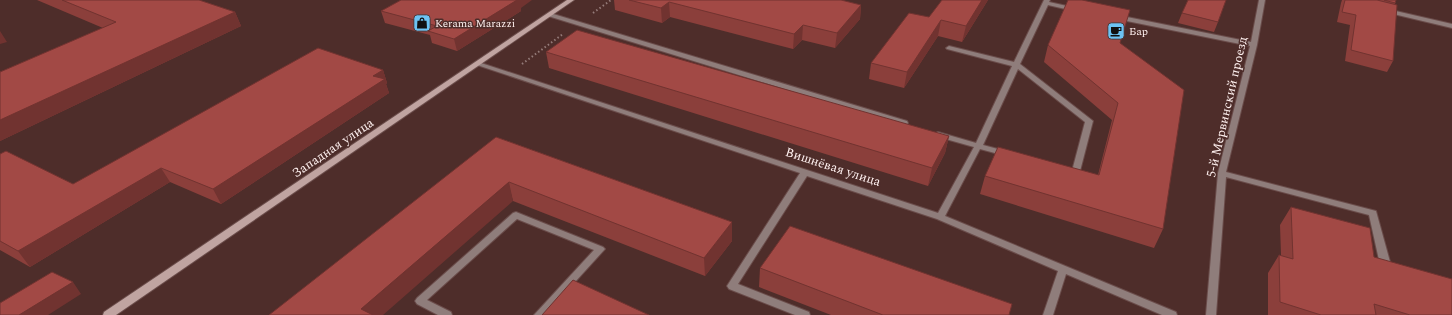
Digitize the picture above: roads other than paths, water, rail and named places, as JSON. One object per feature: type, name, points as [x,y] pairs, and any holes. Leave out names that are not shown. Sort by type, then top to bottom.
[{"type":"street","name":"Западная улица","points":[[108,315],[571,0]]},
{"type":"lane","name":"5-й Мервинский проезд","points":[[1211,315],[1222,173],[1254,45],[1262,0]]},
{"type":"lane","points":[[940,217],[978,146],[1046,1],[1084,11]]},
{"type":"lane","points":[[1379,9],[1452,26]]},
{"type":"lane","points":[[550,15],[910,125]]},
{"type":"lane","points":[[1108,15],[1254,45]]},
{"type":"lane","points":[[949,48],[1017,65],[1089,121],[1075,175],[1060,170]]},
{"type":"lane","name":"Вишнёвая улица","points":[[478,64],[940,217],[1172,315]]},
{"type":"lane","points":[[933,132],[1016,157]]},
{"type":"lane","points":[[804,315],[732,286],[805,172]]},
{"type":"lane","points":[[1222,173],[1373,213],[1386,269],[1393,271]]},
{"type":"lane","points":[[447,315],[420,301],[516,215],[600,249],[539,315]]},
{"type":"lane","points":[[1048,315],[1063,269]]},
{"type":"place","name":"Kerama Marazzi","points":[[422,23]]},
{"type":"place","name":"Бар","points":[[1116,31]]}]
